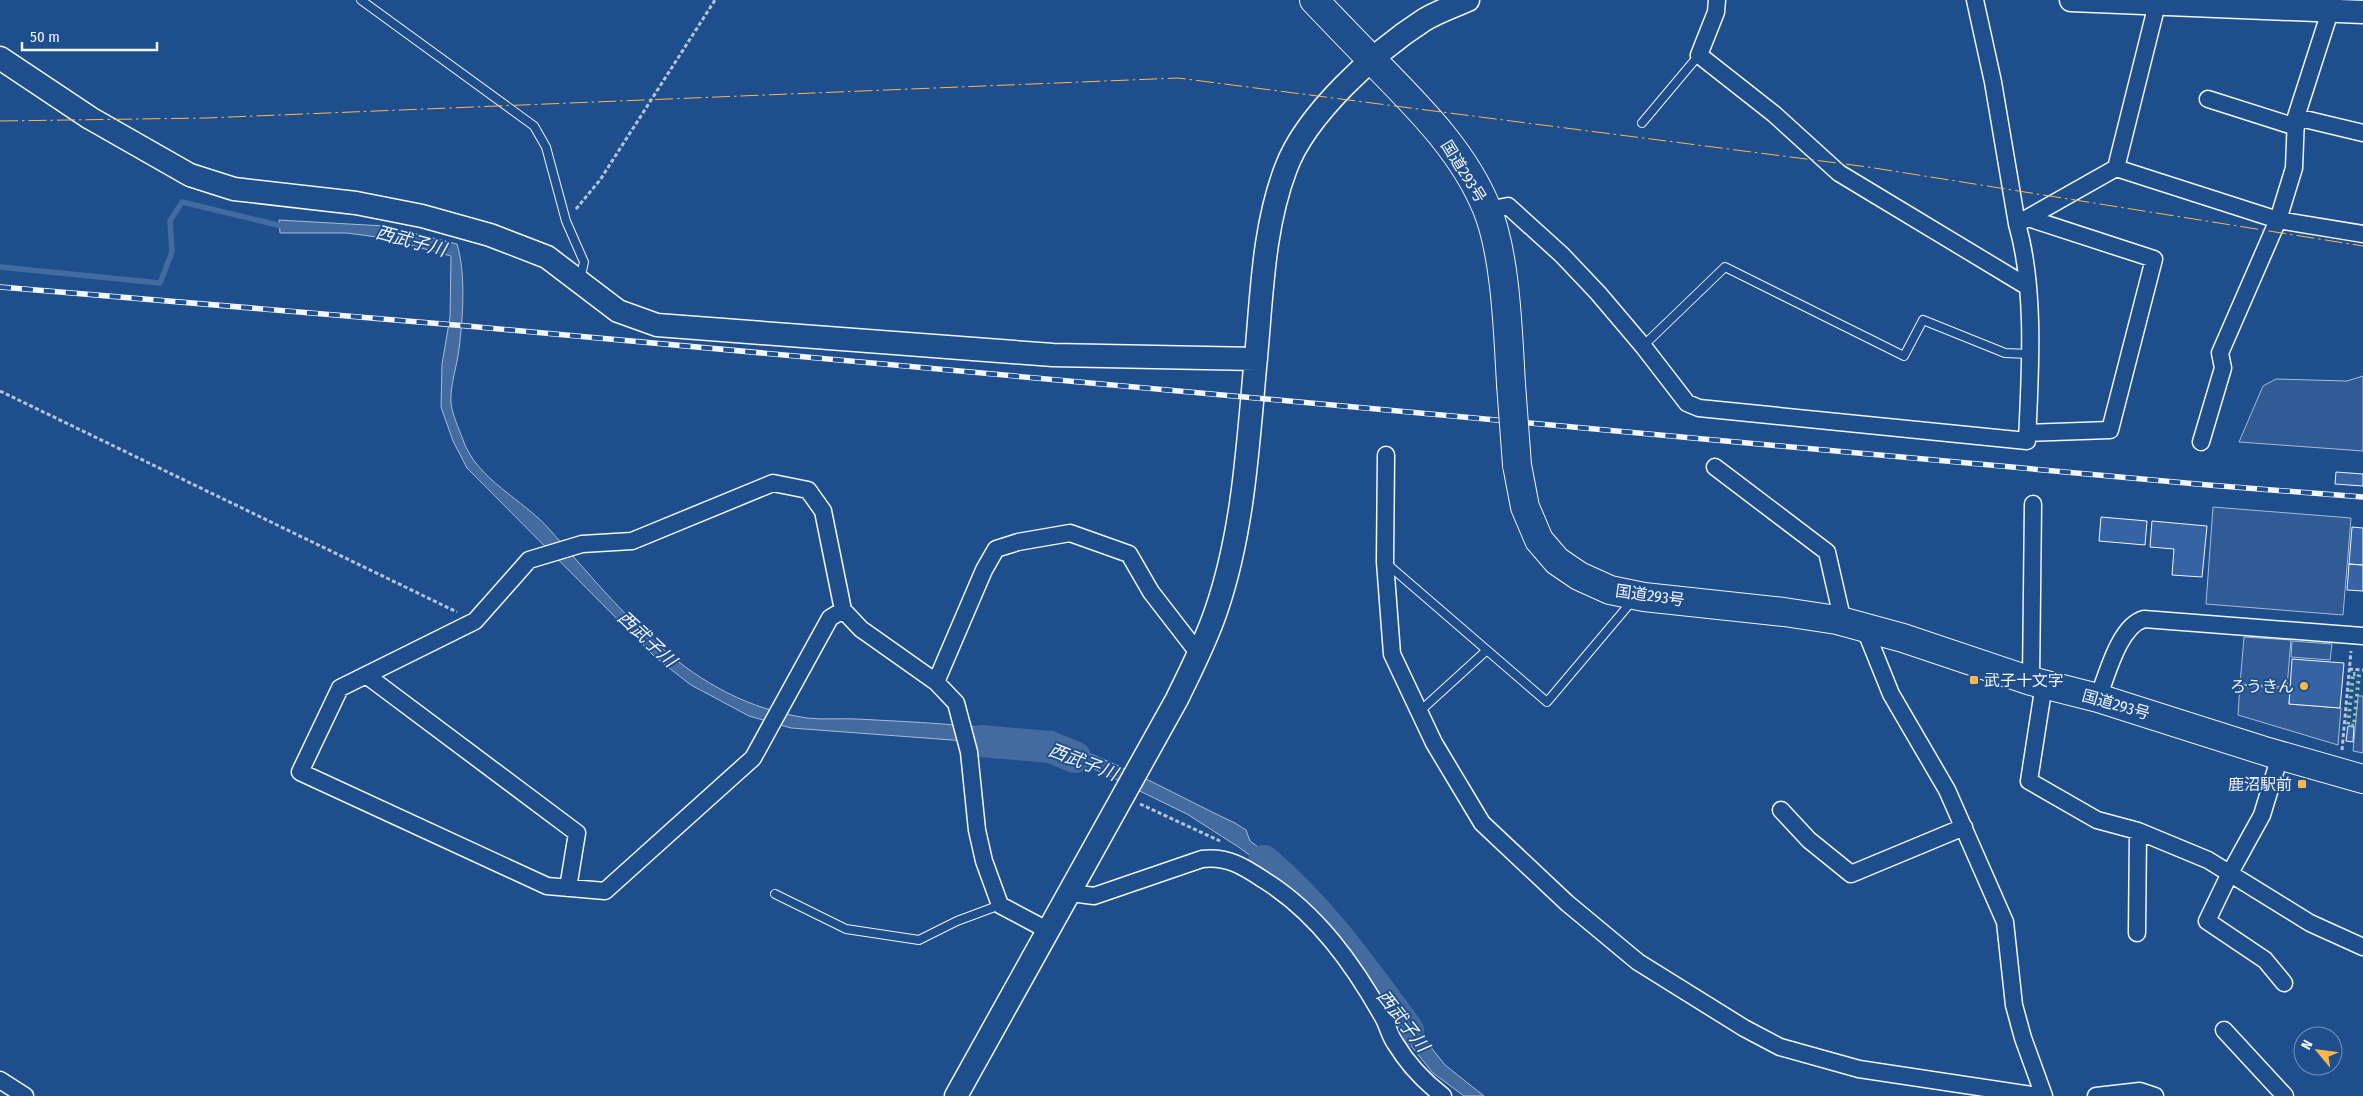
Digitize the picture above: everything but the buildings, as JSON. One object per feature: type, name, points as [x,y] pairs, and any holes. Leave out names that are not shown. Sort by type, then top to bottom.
[{"type":"highway","name":"国道293号","points":[[1320,2],[1440,133],[1462,161],[1488,210],[1502,280],[1517,466],[1525,507],[1539,540],[1556,561],[1579,576],[1610,590],[1637,595],[1784,612],[1853,625],[2038,683],[2098,698],[2280,756],[2363,779]]},
{"type":"street","points":[[956,1096],[1071,893],[1200,654],[1217,610],[1234,544],[1244,474],[1272,209],[1286,166],[1307,129],[1328,103],[1372,60],[1426,19],[1468,0]]},
{"type":"street","points":[[1718,0],[1716,12],[1699,55],[1774,114],[1839,173],[2028,287]]},
{"type":"street","points":[[1488,210],[1508,206],[1562,255],[1643,346],[1687,403],[1700,408],[2027,441],[2028,287],[2022,221],[1975,0]]},
{"type":"street","points":[[2071,0],[2157,4],[2332,6],[2363,12]]},
{"type":"street","points":[[2022,221],[2116,168],[2157,4]]},
{"type":"street","points":[[2201,442],[2224,368],[2220,354],[2278,220],[2294,168],[2296,122],[2332,6]]},
{"type":"street","points":[[0,58],[90,118],[190,175],[234,189],[356,203],[490,235],[547,257],[618,311],[657,326],[1053,355],[1256,359]]},
{"type":"street","points":[[2208,99],[2296,122],[2363,133]]},
{"type":"street","points":[[2116,168],[2278,220],[2363,234]]},
{"type":"street","points":[[2022,221],[2154,259],[2110,430],[2028,433]]},
{"type":"street","points":[[1386,455],[1385,562],[1392,654],[1434,742],[1482,823],[1567,903],[1638,962],[1744,1028],[1780,1047],[1859,1069],[2038,1096]]},
{"type":"street","points":[[1715,467],[1828,552],[1853,625],[1948,790],[1976,860],[2005,922],[2014,1005],[2023,1038],[2044,1096]]},
{"type":"street","points":[[843,610],[830,618],[753,758],[605,891],[547,886],[300,772],[340,688],[475,621],[529,560],[582,544],[632,541],[773,483],[808,490],[822,511],[843,610],[861,629],[936,682],[956,703],[969,752],[977,830],[984,861],[1000,905],[1049,931]]},
{"type":"street","points":[[2033,504],[2038,683],[2029,781],[2097,820],[2138,831],[2208,860],[2310,923],[2363,947]]},
{"type":"street","points":[[936,682],[984,570],[996,550],[1018,542],[1070,533],[1129,554],[1151,592],[1200,654]]},
{"type":"street","points":[[2098,698],[2122,637],[2131,625],[2144,619],[2358,635]]},
{"type":"street","points":[[366,675],[577,833],[568,888]]},
{"type":"street","points":[[2280,756],[2262,814],[2207,920],[2265,960],[2284,983]]},
{"type":"street","points":[[1781,810],[1809,840],[1851,874],[1964,827]]},
{"type":"street","points":[[2137,933],[2138,831]]},
{"type":"street","points":[[1071,893],[1094,896],[1202,859],[1219,857],[1244,867],[1297,904],[1324,930],[1384,1020],[1395,1044],[1426,1082],[1444,1096]]},
{"type":"street","points":[[2224,1030],[2285,1096]]},
{"type":"street","points":[[0,1080],[25,1096]]},
{"type":"street","points":[[2096,1096],[2140,1091],[2155,1096]]},
{"type":"lane","points":[[361,0],[534,126],[546,147],[566,221],[584,262],[580,281]]},
{"type":"lane","points":[[1642,123],[1699,55]]},
{"type":"lane","points":[[1643,346],[1725,267],[1904,356],[1923,320],[2005,353],[2029,354]]},
{"type":"lane","points":[[1385,562],[1547,702],[1637,595]]},
{"type":"lane","points":[[1419,712],[1487,650]]},
{"type":"lane","points":[[775,894],[846,929],[919,940],[957,920],[1000,905]]},
{"type":"path","points":[[566,221],[600,180],[715,0]]},
{"type":"path","points":[[0,391],[475,621]]},
{"type":"path","points":[[2342,750],[2349,669],[2358,635]]},
{"type":"path","points":[[2349,669],[2363,670]]},
{"type":"shaded area","points":[[2363,376],[2363,451],[2239,442],[2263,386],[2276,379],[2347,381]]},
{"type":"shaded area","points":[[2213,507],[2351,518],[2343,615],[2206,604]]},
{"type":"shaded area","points":[[2244,637],[2291,640],[2287,687],[2240,684]]},
{"type":"shaded area","points":[[2292,641],[2332,644],[2330,660],[2291,657]]},
{"type":"shaded area","points":[[2240,685],[2290,689],[2289,704],[2341,708],[2338,745],[2238,715]]},
{"type":"shaded area","points":[[2358,696],[2363,696],[2363,753],[2353,751]]},
{"type":"water","points":[[279,220],[384,226],[457,244],[462,268],[462,310],[459,349],[451,403],[456,422],[470,454],[490,478],[527,508],[550,530],[604,592],[633,621],[662,648],[694,673],[728,693],[765,708],[807,718],[921,722],[965,726],[1007,731],[1054,742],[1107,761],[1235,823],[1246,830],[1250,841],[1296,875],[1345,922],[1373,958],[1389,990],[1429,1045],[1445,1065],[1484,1096],[1464,1096],[1433,1073],[1412,1047],[1372,978],[1349,943],[1303,895],[1240,848],[1187,814],[1080,762],[1032,746],[791,728],[749,716],[691,685],[655,657],[467,468],[453,441],[441,407],[442,364],[450,317],[451,256],[384,238],[347,233],[280,233]]},
{"type":"waterway","name":"西武子川","points":[[0,267],[160,283],[172,252],[170,221],[182,202],[286,227]]},
{"type":"waterway","name":"西武子川","points":[[981,741],[1050,747],[1075,757]]},
{"type":"waterway","name":"西武子川","points":[[1264,861],[1304,899],[1341,941],[1408,1030]]},
{"type":"railway","points":[[0,287],[467,326],[2208,485],[2363,497]]},
{"type":"hedge","points":[[2353,674],[2359,674],[2354,726],[2348,725],[2353,674]]},
{"type":"power","points":[[0,121],[206,118],[1178,78],[1868,167],[2363,246]]},
{"type":"place","name":"武子十文字","points":[[1974,680]]},
{"type":"place","name":"ろうきん","points":[[2304,686]]},
{"type":"place","name":"鹿沼駅前","points":[[2302,784]]}]
